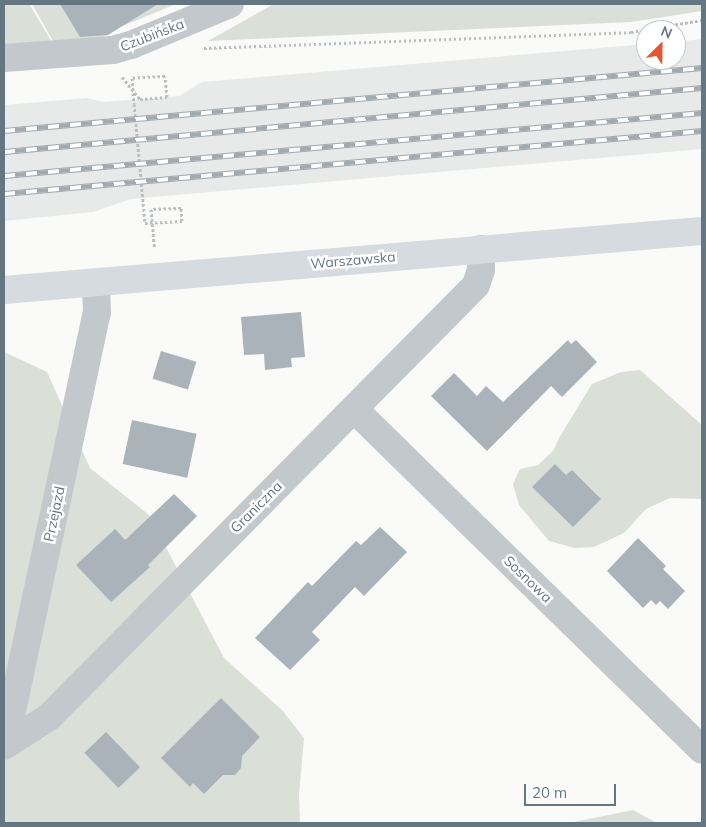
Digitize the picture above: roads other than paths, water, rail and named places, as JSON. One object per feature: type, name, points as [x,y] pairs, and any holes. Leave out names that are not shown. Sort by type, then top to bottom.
[{"type":"street","name":"Czubińska","points":[[4,58],[114,50],[131,45],[230,4]]},
{"type":"street","name":"Warszawska","points":[[4,290],[702,231]]},
{"type":"street","name":"Graniczna","points":[[5,745],[49,716],[476,286],[481,270],[481,249]]},
{"type":"street","name":"Przejazd","points":[[5,745],[97,314],[96,282]]},
{"type":"street","name":"Sosnowa","points":[[354,409],[702,750]]},
{"type":"railway","points":[[4,131],[702,68]]},
{"type":"railway","points":[[4,152],[702,88]]},
{"type":"railway","points":[[4,176],[702,113]]},
{"type":"railway","points":[[4,194],[702,131]]}]
